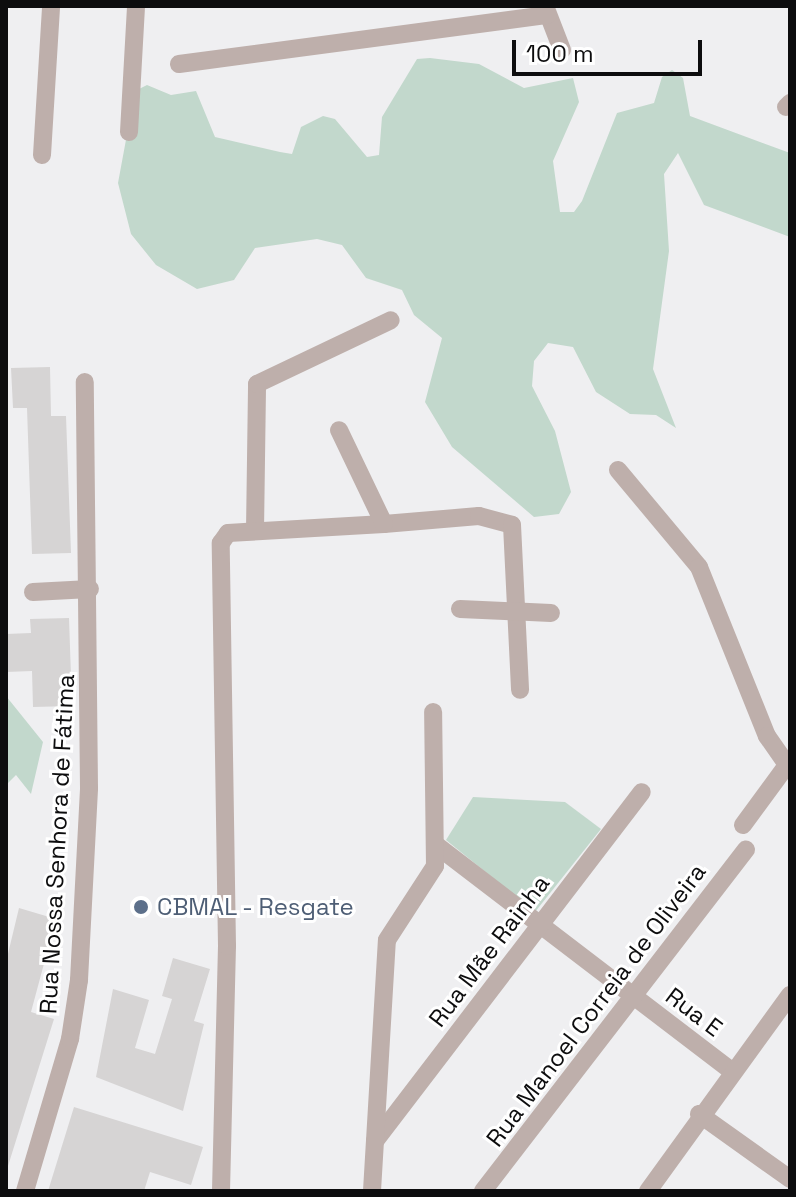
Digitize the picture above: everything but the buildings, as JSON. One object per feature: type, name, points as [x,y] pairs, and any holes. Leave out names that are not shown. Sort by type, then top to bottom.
[{"type":"street","points":[[42,155],[51,6]]},
{"type":"street","points":[[129,132],[136,6]]},
{"type":"street","points":[[179,64],[547,11],[562,50]]},
{"type":"street","points":[[255,531],[257,384],[391,320]]},
{"type":"street","name":"Rua Nossa Senhora de Fátima","points":[[25,1191],[70,1039],[79,980],[90,589],[85,382]]},
{"type":"street","points":[[339,430],[384,524]]},
{"type":"street","points":[[618,470],[699,567],[767,736],[789,765],[743,825]]},
{"type":"street","points":[[221,1191],[227,946],[221,543],[228,533],[479,516],[512,525],[520,690]]},
{"type":"street","points":[[33,592],[90,589]]},
{"type":"street","points":[[460,609],[551,613]]},
{"type":"street","points":[[372,1191],[375,1141],[373,1073],[389,933],[431,876],[436,845],[433,712]]},
{"type":"street","name":"Rua Mãe Rainha","points":[[375,1141],[642,792]]},
{"type":"street","name":"Rua E","points":[[436,845],[732,1071]]},
{"type":"street","name":"Rua Manoel Correia de Oliveira","points":[[483,1191],[746,849]]},
{"type":"street","points":[[648,1191],[699,1114],[788,1002]]},
{"type":"street","points":[[699,1114],[790,1179]]},
{"type":"street","points":[[634,1191],[669,1155]]},
{"type":"green space","points":[[417,59],[479,64],[524,88],[573,78],[579,102],[553,161],[560,212],[574,212],[582,201],[617,113],[654,103],[662,77],[672,70],[683,78],[690,116],[790,153],[790,237],[704,205],[678,153],[664,174],[669,251],[653,369],[676,428],[656,415],[630,414],[596,392],[573,347],[548,343],[534,361],[532,386],[555,431],[571,492],[559,514],[534,517],[452,447],[425,402],[442,338],[414,315],[402,290],[366,278],[342,245],[317,239],[255,248],[234,280],[197,289],[156,265],[131,234],[118,183],[135,91],[147,85],[171,95],[196,91],[215,137],[292,154],[301,127],[323,116],[335,119],[367,157],[379,155],[382,117]]},
{"type":"green space","points":[[6,696],[43,742],[31,794],[16,775],[6,785]]},
{"type":"green space","points":[[473,797],[565,802],[601,829],[535,912],[446,840]]},
{"type":"place","name":"CBMAL - Resgate","points":[[141,907]]}]
